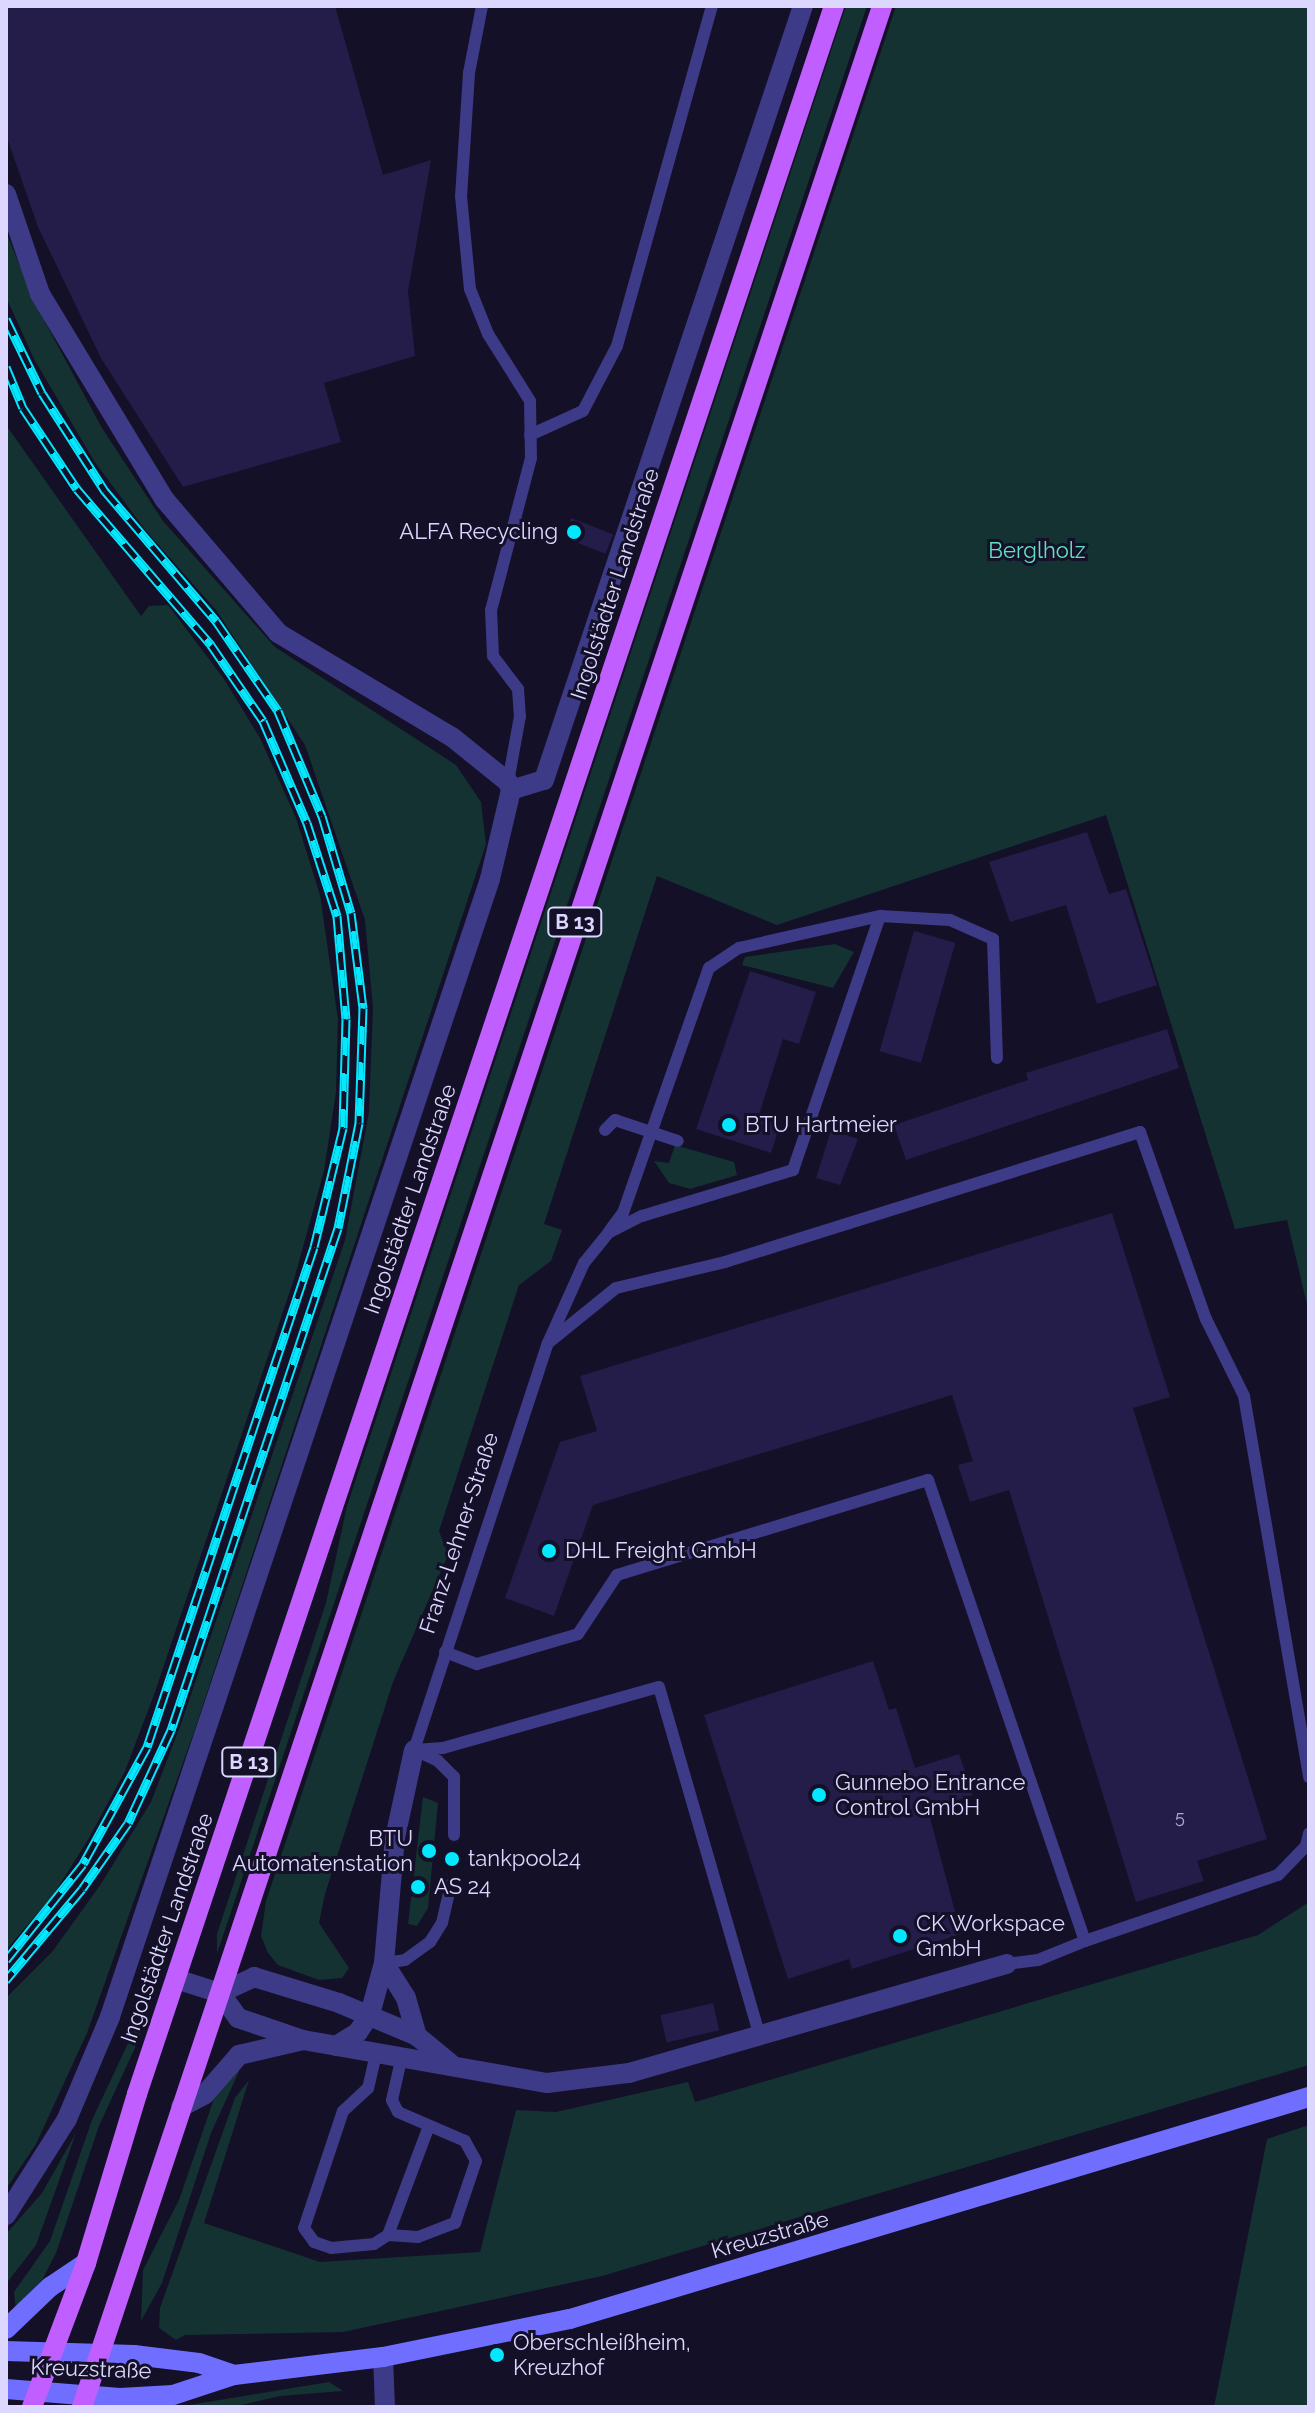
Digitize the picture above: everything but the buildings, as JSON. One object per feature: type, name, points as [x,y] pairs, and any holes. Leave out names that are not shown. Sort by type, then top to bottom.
[{"type":"main road","name":"Ingolstädter Landstraße","points":[[34,2399],[86,2263],[176,1979],[834,6]]},
{"type":"main road","name":"B 13","points":[[84,2401],[882,6]]},
{"type":"main road","name":"Kreuzstraße","points":[[153,2407],[173,2395],[234,2375],[383,2357],[570,2319],[1309,2097]]},
{"type":"main road","points":[[6,2329],[50,2287],[86,2263]]},
{"type":"main road","name":"Kreuzstraße","points":[[6,2351],[101,2354],[199,2363],[234,2375]]},
{"type":"main road","name":"Kreuzstraße","points":[[6,2389],[34,2399],[84,2401],[173,2395]]},
{"type":"street","name":"Ingolstädter Landstraße","points":[[6,2215],[67,2119],[110,2017],[490,879],[510,786],[544,780],[803,6]]},
{"type":"street","points":[[6,194],[40,294],[165,500],[278,633],[452,737],[510,786]]},
{"type":"street","name":"Franz-Lehner-Straße","points":[[336,2046],[358,2032],[370,2014],[384,1963],[395,1838],[414,1750]]},
{"type":"street","points":[[384,1963],[406,1998],[417,2036],[401,2060]]},
{"type":"street","points":[[176,1979],[220,1993],[238,2018],[303,2040],[401,2060],[451,2064],[547,2083],[629,2073],[760,2038],[1007,1964]]},
{"type":"street","points":[[220,1993],[254,1977],[370,2014],[417,2036],[451,2064]]},
{"type":"street","points":[[181,2107],[205,2094],[239,2055],[303,2040]]},
{"type":"street","points":[[383,2357],[385,2407]]},
{"type":"lane","points":[[482,6],[469,73],[461,196],[470,289],[488,334],[530,401],[527,474],[491,610],[493,656],[518,689],[520,716],[510,786]]},
{"type":"lane","points":[[530,435],[583,411],[617,346],[712,6]]},
{"type":"lane","points":[[608,1233],[623,1213],[709,968],[739,948],[880,916],[950,920],[993,939],[997,1058]]},
{"type":"lane","name":"Franz-Lehner-Straße","points":[[414,1750],[548,1343],[584,1263],[608,1233],[642,1216],[793,1170],[880,916]]},
{"type":"lane","points":[[605,1130],[615,1120],[678,1141]]},
{"type":"lane","points":[[548,1343],[616,1288],[725,1262],[1140,1132],[1206,1319],[1244,1396],[1309,1777]]},
{"type":"lane","points":[[445,1652],[477,1664],[578,1634],[617,1575],[928,1480],[1085,1941]]},
{"type":"lane","points":[[414,1750],[443,1748],[659,1687],[760,2038]]},
{"type":"lane","points":[[414,1750],[438,1761],[454,1777],[454,1835]]},
{"type":"lane","points":[[1007,1964],[1038,1960],[1278,1875],[1306,1846],[1309,1833]]},
{"type":"lane","points":[[384,1963],[405,1960],[430,1942],[442,1923],[451,1884]]},
{"type":"lane","points":[[376,2054],[368,2088],[343,2111],[304,2228],[314,2242],[331,2248],[374,2244],[388,2235],[418,2237],[455,2223],[476,2161],[465,2141],[398,2112],[392,2100],[401,2060]]},
{"type":"lane","points":[[388,2235],[429,2126]]},
{"type":"green space","points":[[846,6],[867,6],[217,1954],[217,1934],[326,1603],[347,1506]]},
{"type":"green space","name":"Berglholz","points":[[896,6],[1309,6],[1309,1313],[1287,1220],[1235,1229],[1106,815],[777,925],[657,876],[544,1224],[562,1230],[551,1261],[519,1285],[439,1531],[448,1555],[393,1682],[325,1894],[319,1923],[349,1968],[342,1978],[319,1980],[278,1965],[268,1953],[261,1936],[266,1901]]},
{"type":"green space","points":[[6,232],[37,307],[102,428],[163,521],[275,647],[456,765],[481,802],[486,844],[195,1729],[87,2033],[36,2144],[6,2189],[6,1998],[52,1952],[101,1884],[151,1802],[181,1724],[345,1240],[369,1112],[373,1008],[365,920],[305,745],[216,610],[146,531],[94,461],[34,359],[6,297]]},
{"type":"green space","points":[[6,425],[141,616],[149,606],[168,605],[224,679],[260,738],[296,818],[320,895],[338,1019],[336,1092],[324,1171],[295,1276],[155,1692],[125,1771],[89,1838],[52,1897],[6,1950]]},
{"type":"green space","points":[[835,944],[854,952],[833,988],[742,965],[745,957]]},
{"type":"green space","points":[[675,1145],[734,1162],[737,1175],[690,1189],[669,1183],[654,1161],[669,1163]]},
{"type":"green space","points":[[423,1797],[438,1803],[428,1908],[417,1926],[408,1924]]},
{"type":"green space","points":[[1309,1902],[1309,2065],[602,2276],[343,2332],[185,2335],[176,2340],[159,2328],[160,2308],[235,2098],[249,2080],[204,2223],[320,2262],[480,2252],[516,2110],[556,2112],[688,2082],[695,2102],[1258,1935]]},
{"type":"green space","points":[[137,2024],[145,2026],[99,2126],[56,2253],[41,2282],[16,2311],[14,2292],[50,2241],[92,2120]]},
{"type":"green space","points":[[241,2067],[211,2133],[162,2283],[141,2321],[143,2270],[179,2200],[217,2090]]},
{"type":"green space","points":[[1309,2125],[1309,2407],[1214,2407],[1267,2139]]},
{"type":"green space","points":[[76,2133],[36,2245],[6,2284],[6,2234],[42,2193]]},
{"type":"green space","points":[[329,2382],[343,2391],[280,2396],[233,2407],[177,2407]]},
{"type":"railway","points":[[6,319],[42,393],[105,491],[216,621],[278,711],[322,816],[351,913],[363,1008],[359,1123],[338,1228],[171,1730],[128,1823],[82,1889],[6,1980]]},
{"type":"railway","points":[[6,367],[23,408],[77,489],[211,645],[263,721],[307,823],[337,916],[346,1019],[343,1128],[314,1247],[147,1747],[83,1864],[6,1960]]},
{"type":"place","name":"ALFA Recycling","points":[[574,532]]},
{"type":"place","name":"BTU Hartmeier","points":[[729,1125]]},
{"type":"place","name":"DHL Freight GmbH","points":[[549,1551]]},
{"type":"place","name":"Gunnebo Entrance Control GmbH","points":[[819,1795]]},
{"type":"place","name":"BTU Automatenstation","points":[[429,1851]]},
{"type":"place","name":"tankpool24","points":[[452,1859]]},
{"type":"place","name":"AS 24","points":[[418,1887]]},
{"type":"place","name":"CK Workspace GmbH","points":[[900,1936]]},
{"type":"place","name":"Oberschleißheim, Kreuzhof","points":[[497,2355]]}]
